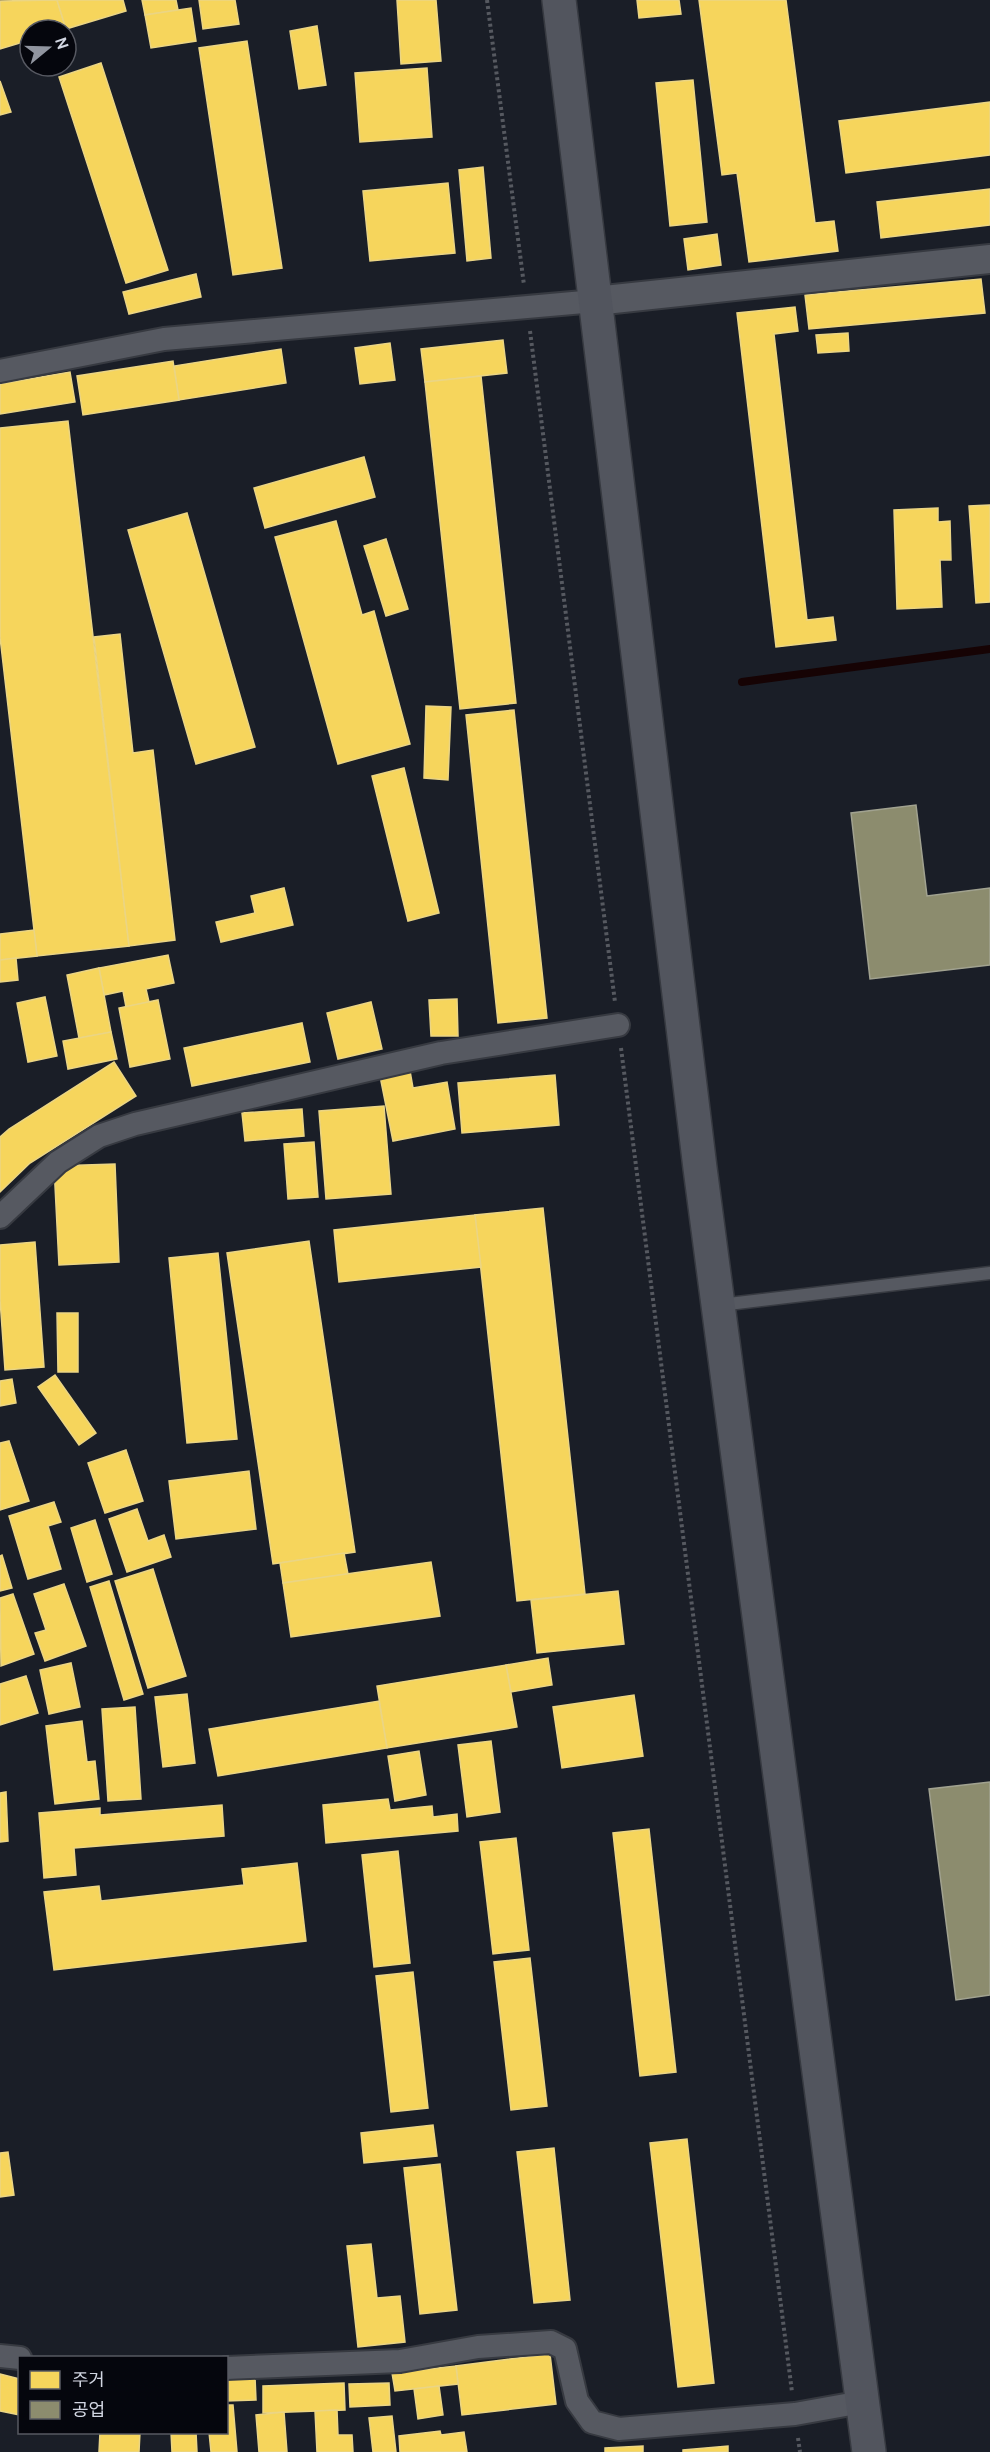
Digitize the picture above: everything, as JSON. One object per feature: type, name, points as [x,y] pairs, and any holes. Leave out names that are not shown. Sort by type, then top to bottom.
[{"type":"main road","points":[[559,0],[699,1156],[869,2452]]},
{"type":"street","points":[[0,371],[164,339],[527,309],[990,259]]},
{"type":"street","points":[[0,1217],[58,1162],[99,1136],[135,1124],[441,1053],[618,1025]]},
{"type":"street","points":[[228,2368],[400,2361],[478,2347],[551,2342],[565,2349],[577,2401],[592,2422],[619,2429],[795,2414],[862,2402]]},
{"type":"street","points":[[0,2356],[18,2358]]},
{"type":"lane","points":[[719,1305],[990,1273]]},
{"type":"path","points":[[487,0],[800,2452]]},
{"type":"building: 주거","points":[[57,0],[63,18],[18,18],[18,44],[0,49],[0,1]]},
{"type":"building: 주거","points":[[57,0],[123,0],[126,11],[78,25],[78,18],[63,18]]},
{"type":"building: 주거","points":[[142,0],[176,0],[178,10],[145,15]]},
{"type":"building: 주거","points":[[199,0],[235,0],[239,24],[203,29]]},
{"type":"building: 주거","points":[[397,0],[436,0],[441,61],[401,64]]},
{"type":"building: 주거","points":[[637,0],[679,0],[681,14],[639,18]]},
{"type":"building: 주거","points":[[699,0],[786,0],[815,223],[834,221],[838,251],[749,262],[737,173],[722,175]]},
{"type":"building: 주거","points":[[191,8],[196,41],[151,48],[145,15]]},
{"type":"building: 주거","points":[[317,26],[326,85],[299,89],[290,31]]},
{"type":"building: 주거","points":[[247,41],[282,268],[233,275],[199,48]]},
{"type":"building: 주거","points":[[101,63],[168,270],[126,283],[59,78],[78,78],[78,71]]},
{"type":"building: 주거","points":[[427,68],[432,137],[360,142],[355,73]]},
{"type":"building: 주거","points":[[693,80],[707,222],[670,226],[656,83]]},
{"type":"building: 주거","points":[[0,81],[11,112],[0,115]]},
{"type":"building: 주거","points":[[990,102],[990,155],[846,173],[839,121]]},
{"type":"building: 주거","points":[[483,167],[491,258],[467,261],[459,170]]},
{"type":"building: 주거","points":[[448,183],[455,253],[370,261],[363,191]]},
{"type":"building: 주거","points":[[990,189],[990,225],[881,238],[877,202]]},
{"type":"building: 주거","points":[[717,234],[721,265],[688,270],[684,239]]},
{"type":"building: 주거","points":[[196,274],[201,297],[129,314],[123,292]]},
{"type":"building: 주거","points":[[981,279],[985,313],[809,329],[805,295]]},
{"type":"building: 주거","points":[[795,307],[798,331],[774,334],[807,620],[833,617],[836,640],[776,647],[737,313]]},
{"type":"building: 주거","points":[[848,333],[849,351],[818,353],[816,335]]},
{"type":"building: 주거","points":[[503,340],[507,373],[425,382],[421,349]]},
{"type":"building: 주거","points":[[390,343],[395,380],[360,384],[355,348]]},
{"type":"building: 주거","points":[[281,349],[286,383],[179,400],[174,366]]},
{"type":"building: 주거","points":[[173,361],[179,400],[83,415],[77,376]]},
{"type":"building: 주거","points":[[70,372],[75,402],[0,414],[0,384]]},
{"type":"building: 주거","points":[[481,376],[516,703],[460,709],[425,382]]},
{"type":"building: 주거","points":[[68,421],[129,946],[37,956],[0,637],[0,428]]},
{"type":"building: 주거","points":[[364,457],[375,497],[265,528],[254,488]]},
{"type":"building: 주거","points":[[990,505],[990,602],[976,603],[969,506]]},
{"type":"building: 주거","points":[[938,508],[938,522],[950,521],[951,560],[940,560],[942,607],[897,609],[894,510]]},
{"type":"building: 주거","points":[[187,513],[255,747],[196,764],[128,530]]},
{"type":"building: 주거","points":[[336,521],[362,615],[374,611],[410,744],[338,764],[275,537]]},
{"type":"building: 주거","points":[[386,539],[408,609],[386,616],[364,546]]},
{"type":"building: 주거","points":[[120,634],[133,753],[153,750],[175,940],[129,946],[94,637]]},
{"type":"building: 주거","points":[[426,706],[451,707],[448,780],[424,778]]},
{"type":"building: 주거","points":[[514,710],[547,1018],[498,1023],[466,715]]},
{"type":"building: 주거","points":[[404,768],[439,913],[408,921],[372,776]]},
{"type":"building: 주거","points":[[284,888],[293,925],[221,942],[216,922],[255,913],[251,896]]},
{"type":"building: 주거","points":[[34,930],[37,956],[0,960],[0,934]]},
{"type":"building: 주거","points":[[168,955],[174,983],[146,989],[149,1002],[126,1007],[123,991],[104,995],[99,968]]},
{"type":"building: 주거","points":[[16,958],[18,980],[0,982],[0,960]]},
{"type":"building: 주거","points":[[99,968],[111,1032],[79,1038],[67,975]]},
{"type":"building: 주거","points":[[45,997],[57,1056],[28,1062],[17,1003]]},
{"type":"building: 주거","points":[[457,999],[458,1036],[431,1036],[429,1000]]},
{"type":"building: 주거","points":[[158,1000],[170,1059],[130,1067],[119,1008]]},
{"type":"building: 주거","points":[[371,1002],[382,1049],[338,1059],[327,1013]]},
{"type":"building: 주거","points":[[302,1023],[310,1062],[192,1086],[184,1048]]},
{"type":"building: 주거","points":[[111,1032],[117,1059],[68,1069],[63,1041]]},
{"type":"building: 주거","points":[[114,1062],[136,1096],[30,1163],[0,1192],[0,1137]]},
{"type":"building: 주거","points":[[410,1071],[413,1088],[447,1082],[455,1129],[393,1141],[380,1076]]},
{"type":"building: 주거","points":[[555,1075],[559,1125],[462,1133],[458,1083]]},
{"type":"building: 주거","points":[[384,1106],[391,1194],[326,1199],[319,1111]]},
{"type":"building: 주거","points":[[302,1109],[304,1136],[245,1141],[242,1113]]},
{"type":"building: 주거","points":[[314,1142],[318,1197],[288,1199],[284,1144]]},
{"type":"building: 주거","points":[[115,1164],[119,1262],[59,1265],[54,1166]]},
{"type":"building: 주거","points":[[543,1208],[585,1594],[517,1601],[475,1215]]},
{"type":"building: 주거","points":[[475,1215],[481,1267],[339,1282],[334,1230]]},
{"type":"building: 주거","points":[[309,1241],[355,1552],[273,1564],[227,1253]]},
{"type":"building: 주거","points":[[35,1242],[44,1367],[5,1370],[0,1299],[0,1245]]},
{"type":"building: 주거","points":[[218,1253],[237,1439],[187,1443],[169,1258]]},
{"type":"building: 주거","points":[[57,1313],[78,1313],[78,1372],[58,1372]]},
{"type":"building: 주거","points":[[55,1375],[96,1433],[79,1445],[38,1387]]},
{"type":"building: 주거","points":[[12,1379],[16,1403],[0,1406],[0,1381]]},
{"type":"building: 주거","points":[[9,1441],[29,1501],[0,1510],[0,1443]]},
{"type":"building: 주거","points":[[126,1450],[143,1501],[105,1513],[88,1463]]},
{"type":"building: 주거","points":[[249,1471],[256,1529],[176,1539],[169,1481]]},
{"type":"building: 주거","points":[[54,1502],[61,1522],[48,1526],[61,1569],[28,1579],[9,1516]]},
{"type":"building: 주거","points":[[137,1509],[148,1541],[164,1535],[171,1557],[127,1572],[109,1519]]},
{"type":"building: 주거","points":[[95,1520],[112,1574],[87,1582],[71,1528]]},
{"type":"building: 주거","points":[[344,1553],[348,1574],[283,1583],[280,1563]]},
{"type":"building: 주거","points":[[2,1555],[12,1588],[0,1591],[0,1556]]},
{"type":"building: 주거","points":[[431,1562],[440,1616],[291,1637],[283,1583]]},
{"type":"building: 주거","points":[[153,1569],[186,1676],[148,1688],[115,1581]]},
{"type":"building: 주거","points":[[109,1581],[143,1694],[124,1700],[90,1587]]},
{"type":"building: 주거","points":[[64,1584],[86,1646],[45,1661],[35,1633],[46,1630],[34,1594]]},
{"type":"building: 주거","points":[[618,1591],[624,1644],[537,1653],[531,1600]]},
{"type":"building: 주거","points":[[13,1594],[34,1654],[1,1666],[0,1598]]},
{"type":"building: 주거","points":[[548,1658],[552,1685],[511,1692],[506,1665]]},
{"type":"building: 주거","points":[[71,1663],[80,1707],[49,1714],[40,1670]]},
{"type":"building: 주거","points":[[506,1665],[517,1727],[387,1748],[377,1686]]},
{"type":"building: 주거","points":[[26,1676],[38,1713],[0,1725],[0,1684]]},
{"type":"building: 주거","points":[[187,1694],[195,1763],[163,1767],[155,1697]]},
{"type":"building: 주거","points":[[634,1695],[643,1756],[562,1768],[553,1707]]},
{"type":"building: 주거","points":[[379,1701],[387,1748],[218,1776],[209,1729]]},
{"type":"building: 주거","points":[[135,1707],[141,1799],[108,1801],[102,1709]]},
{"type":"building: 주거","points":[[82,1721],[87,1762],[95,1761],[99,1799],[55,1804],[46,1726]]},
{"type":"building: 주거","points":[[491,1741],[500,1812],[467,1817],[458,1745]]},
{"type":"building: 주거","points":[[419,1751],[426,1795],[395,1801],[388,1756]]},
{"type":"building: 주거","points":[[6,1792],[8,1841],[0,1842],[0,1793]]},
{"type":"building: 주거","points":[[388,1799],[390,1810],[432,1806],[433,1817],[457,1814],[458,1831],[326,1843],[323,1805]]},
{"type":"building: 주거","points":[[222,1805],[224,1836],[74,1848],[76,1875],[44,1878],[39,1813],[100,1808],[100,1815]]},
{"type":"building: 주거","points":[[649,1829],[676,2072],[640,2076],[613,1833]]},
{"type":"building: 주거","points":[[516,1838],[529,1950],[493,1954],[480,1842]]},
{"type":"building: 주거","points":[[398,1851],[410,1963],[374,1967],[362,1855]]},
{"type":"building: 주거","points":[[297,1863],[306,1941],[54,1970],[44,1892],[99,1886],[101,1901],[244,1885],[242,1869]]},
{"type":"building: 주거","points":[[530,1958],[547,2106],[511,2110],[494,1962]]},
{"type":"building: 주거","points":[[413,1972],[428,2108],[391,2112],[376,1976]]},
{"type":"building: 주거","points":[[433,2125],[437,2156],[364,2163],[361,2133]]},
{"type":"building: 주거","points":[[687,2139],[714,2383],[678,2387],[650,2143]]},
{"type":"building: 주거","points":[[554,2148],[570,2300],[534,2303],[517,2152]]},
{"type":"building: 주거","points":[[8,2152],[14,2195],[0,2197],[0,2153]]},
{"type":"building: 주거","points":[[440,2164],[457,2310],[420,2314],[404,2168]]},
{"type":"building: 주거","points":[[371,2244],[377,2298],[400,2296],[405,2342],[358,2347],[347,2246]]},
{"type":"building: 주거","points":[[550,2354],[556,2404],[462,2415],[456,2366]]},
{"type":"building: 주거","points":[[456,2366],[458,2384],[395,2391],[392,2373]]},
{"type":"building: 주거","points":[[0,2374],[18,2378],[18,2415],[0,2411]]},
{"type":"building: 주거","points":[[255,2377],[256,2400],[228,2401],[228,2378]]},
{"type":"building: 주거","points":[[344,2383],[345,2410],[263,2413],[263,2386]]},
{"type":"building: 주거","points":[[389,2383],[390,2405],[350,2407],[349,2384]]},
{"type":"building: 주거","points":[[439,2386],[443,2415],[418,2419],[414,2389]]},
{"type":"building: 주거","points":[[228,2405],[233,2405],[237,2452],[211,2452],[209,2434],[228,2434]]},
{"type":"building: 주거","points":[[337,2410],[338,2435],[352,2435],[353,2452],[317,2452],[315,2411]]},
{"type":"building: 주거","points":[[284,2412],[287,2452],[259,2452],[256,2415]]},
{"type":"building: 주거","points":[[392,2416],[396,2452],[373,2452],[369,2418]]},
{"type":"building: 주거","points":[[440,2431],[441,2435],[464,2432],[467,2452],[400,2452],[399,2436]]},
{"type":"building: 주거","points":[[100,2434],[140,2434],[139,2452],[99,2452]]},
{"type":"building: 주거","points":[[171,2434],[196,2434],[197,2452],[172,2452]]},
{"type":"building: 주거","points":[[643,2446],[643,2452],[605,2452],[605,2448]]},
{"type":"building: 주거","points":[[728,2446],[728,2452],[683,2452],[683,2450]]},
{"type":"building: 공업","points":[[916,805],[927,896],[990,888],[990,965],[870,979],[851,813]]},
{"type":"building: 공업","points":[[990,1782],[990,1995],[956,2000],[929,1789]]},
{"type":"waterway","points":[[742,682],[990,649]]}]
